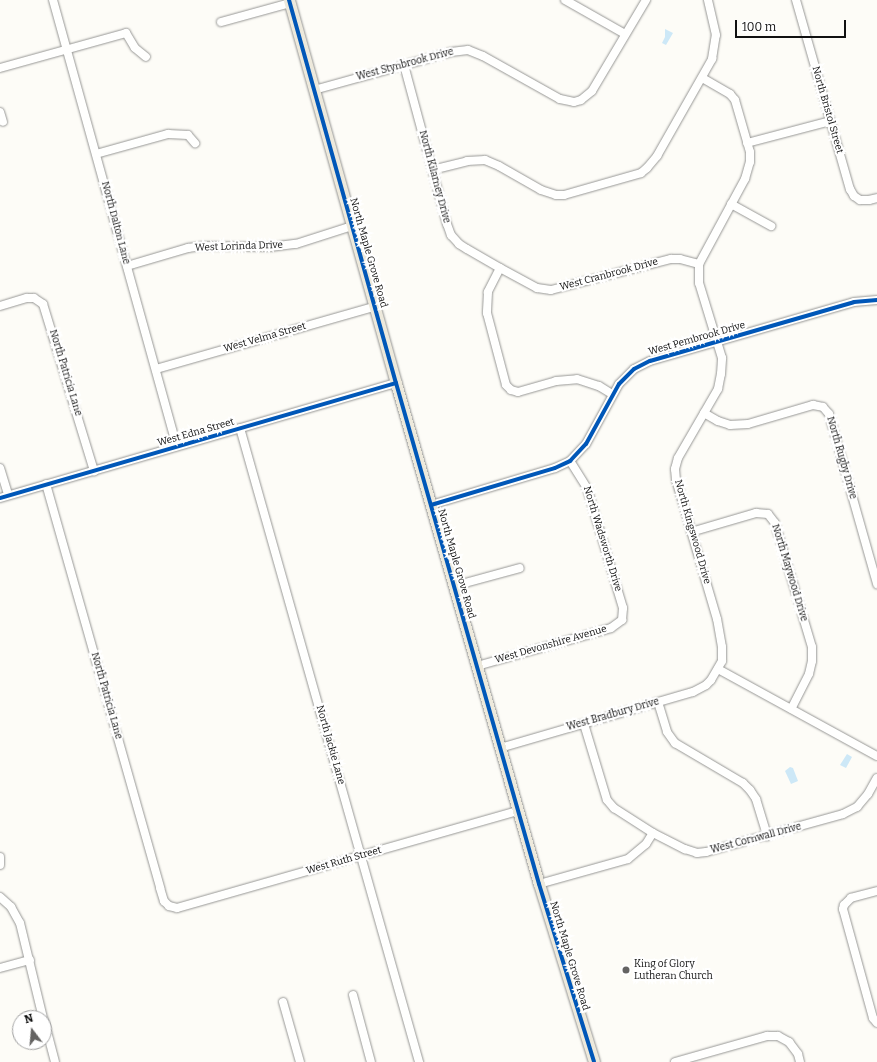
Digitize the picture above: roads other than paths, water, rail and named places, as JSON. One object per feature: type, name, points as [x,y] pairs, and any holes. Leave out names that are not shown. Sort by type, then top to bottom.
[{"type":"main road","name":"North Maple Grove Road","points":[[290,2],[374,307],[518,811],[594,1062]]},
{"type":"street","name":"North Dalton Lane","points":[[53,0],[177,446]]},
{"type":"street","points":[[565,0],[625,34]]},
{"type":"street","name":"West Stynbrook Drive","points":[[314,90],[451,52],[468,50],[483,56],[560,99],[574,102],[587,96],[592,91],[646,0]]},
{"type":"street","points":[[432,170],[467,161],[485,160],[499,166],[541,190],[556,195],[572,194],[633,177],[648,168],[653,162],[712,59],[715,46],[714,23],[708,0]]},
{"type":"street","name":"North Bristol Street","points":[[796,0],[850,189],[854,196],[860,200],[877,198]]},
{"type":"street","points":[[221,22],[290,2]]},
{"type":"street","points":[[0,68],[126,33],[135,48],[146,57]]},
{"type":"street","name":"North Kilarney Drive","points":[[404,65],[451,235],[459,244],[500,268]]},
{"type":"street","name":"North Kingswood Drive","points":[[702,78],[732,97],[737,105],[748,143],[750,157],[748,172],[699,264],[699,283],[722,358],[721,374],[718,389],[678,458],[675,469],[676,480],[721,640],[723,653],[718,669]]},
{"type":"street","points":[[0,112],[3,122]]},
{"type":"street","points":[[748,143],[830,121]]},
{"type":"street","points":[[96,154],[168,134],[188,135],[195,143]]},
{"type":"street","points":[[731,204],[771,226]]},
{"type":"street","name":"West Lorinda Drive","points":[[127,266],[188,248],[203,246],[270,247],[296,244],[352,226]]},
{"type":"street","name":"West Cranbrook Drive","points":[[500,268],[537,288],[551,290],[670,259],[680,259],[699,264]]},
{"type":"street","points":[[500,268],[488,292],[486,313],[508,388],[518,392],[556,381],[577,379],[599,386],[612,394]]},
{"type":"street","name":"North Patricia Lane","points":[[0,306],[27,298],[39,300],[46,309],[94,471]]},
{"type":"street","name":"West Pembrook Drive","points":[[431,505],[555,468],[570,461],[586,444],[612,394],[626,376],[642,364],[854,302],[877,300]]},
{"type":"street","name":"West Velma Street","points":[[156,369],[374,307]]},
{"type":"street","name":"West Edna Street","points":[[4,497],[396,383]]},
{"type":"street","name":"North Rugby Drive","points":[[704,413],[718,421],[730,425],[748,424],[813,405],[823,407],[829,414],[877,584]]},
{"type":"street","name":"North Jackie Lane","points":[[240,428],[419,1062]]},
{"type":"street","name":"North Wadsworth Drive","points":[[570,461],[588,488],[622,608],[622,620]]},
{"type":"street","points":[[0,468],[4,497]]},
{"type":"street","name":"North Patricia Lane","points":[[46,484],[160,888],[164,901],[169,906]]},
{"type":"street","name":"North Maywood Drive","points":[[691,532],[756,513],[768,514],[775,523],[812,647],[812,661],[809,674],[791,709]]},
{"type":"street","points":[[454,586],[520,568]]},
{"type":"street","name":"West Devonshire Avenue","points":[[477,666],[611,628],[622,620]]},
{"type":"street","points":[[718,669],[877,756]]},
{"type":"street","name":"West Bradbury Drive","points":[[500,748],[700,689],[711,680],[718,669]]},
{"type":"street","points":[[658,702],[667,732],[674,743],[743,783],[750,790],[756,799],[767,836]]},
{"type":"street","points":[[539,884],[628,858],[646,844],[653,833],[614,808],[607,800],[584,724]]},
{"type":"street","name":"West Cornwall Drive","points":[[653,833],[697,853],[716,851],[843,814],[857,807],[868,794],[877,778]]},
{"type":"street","name":"West Ruth Street","points":[[169,906],[177,908],[518,811]]},
{"type":"street","points":[[0,857],[0,865]]},
{"type":"street","points":[[877,891],[852,898],[844,904],[844,914],[861,976],[873,1018],[877,1022]]},
{"type":"street","points":[[0,898],[11,907],[16,915],[30,960],[42,1010]]},
{"type":"street","points":[[0,968],[30,960]]},
{"type":"street","points":[[353,995],[371,1062]]},
{"type":"street","points":[[283,1002],[300,1062]]},
{"type":"street","points":[[675,1062],[767,1036],[778,1036],[789,1042],[798,1054],[800,1062]]},
{"type":"street","points":[[52,1050],[55,1062]]},
{"type":"water","points":[[665,29],[673,33],[666,45],[662,43],[665,37]]},
{"type":"water","points":[[847,754],[852,757],[846,768],[840,765]]},
{"type":"water","points":[[790,767],[793,768],[798,781],[791,784],[785,771]]},
{"type":"place","name":"King of Glory Lutheran Church","points":[[626,970]]}]
